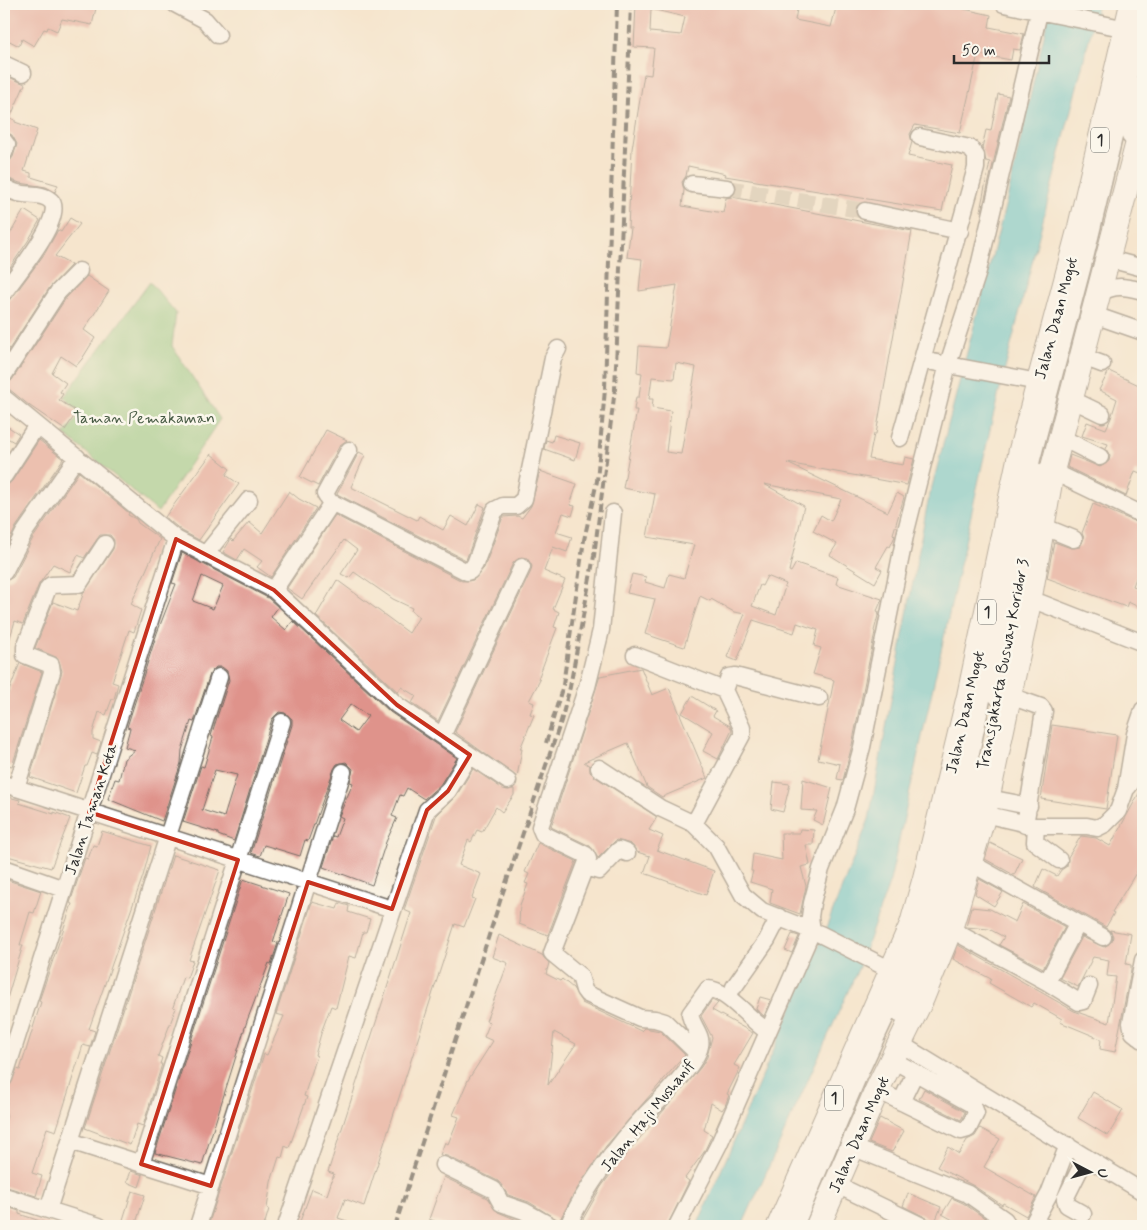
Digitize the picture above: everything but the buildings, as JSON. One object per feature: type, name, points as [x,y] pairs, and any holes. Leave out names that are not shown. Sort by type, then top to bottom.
[{"type":"highway","name":"Jalan Daan Mogot","points":[[779,1226],[885,967],[912,924],[969,696],[1039,465],[1071,399],[1093,360],[1097,304],[1092,255],[1125,23],[1132,4]]},
{"type":"highway","name":"Jalan Daan Mogot","points":[[818,1226],[877,1090],[922,998],[950,929],[986,806],[1029,602],[1042,526],[1039,465],[1031,380],[1092,255],[1143,124]]},
{"type":"street","points":[[175,4],[205,20],[218,35]]},
{"type":"street","points":[[1004,4],[1125,23]]},
{"type":"street","points":[[677,1226],[719,1144],[767,1031],[816,932],[810,917],[812,903],[821,869],[846,809],[862,747],[906,531],[976,275],[1042,10]]},
{"type":"street","points":[[4,64],[23,73]]},
{"type":"street","name":"Transjakarta Busway Koridor 3","points":[[795,1226],[860,1070],[922,939],[962,796],[1039,465],[1092,255],[1143,82]]},
{"type":"street","points":[[900,438],[960,231],[976,168],[976,156],[970,148],[920,138]]},
{"type":"street","points":[[4,141],[7,145],[4,153]]},
{"type":"street","points":[[692,184],[728,188]]},
{"type":"street","points":[[4,187],[18,193],[41,196],[51,201],[54,207],[52,224],[4,292]]},
{"type":"street","points":[[865,211],[960,231]]},
{"type":"street","points":[[1092,255],[1143,268]]},
{"type":"street","points":[[4,375],[58,292],[80,271]]},
{"type":"street","points":[[1143,292],[1120,286],[1110,287],[1097,304],[1143,332]]},
{"type":"street","points":[[331,504],[335,504],[467,572],[470,571],[475,564],[495,510],[503,506],[516,506],[524,499],[553,358],[558,349]]},
{"type":"street","points":[[922,360],[1031,380]]},
{"type":"street","points":[[4,398],[176,540],[274,590],[397,705],[508,781]]},
{"type":"street","points":[[1071,399],[1102,414]]},
{"type":"street","points":[[4,476],[37,425]]},
{"type":"street","points":[[331,504],[325,494],[350,450]]},
{"type":"street","points":[[4,572],[24,533],[77,457]]},
{"type":"street","points":[[1039,465],[1100,457]]},
{"type":"street","points":[[1039,465],[1143,515]]},
{"type":"street","name":"Transjakarta Busway Koridor 3","points":[[806,1226],[852,1111],[930,949],[947,901],[975,799],[994,716],[1039,465]]},
{"type":"street","points":[[205,555],[250,500]]},
{"type":"street","points":[[274,590],[331,504]]},
{"type":"street","points":[[613,513],[601,630],[587,688],[540,827],[543,834],[586,855],[588,859],[552,952],[553,955],[580,976],[587,994],[640,1018],[665,1022],[697,1053]]},
{"type":"street","points":[[1042,526],[1074,539]]},
{"type":"street","name":"Jalan Taman Kota","points":[[4,1078],[176,540]]},
{"type":"street","points":[[105,544],[79,584],[51,585],[48,588],[25,647],[25,655],[52,667],[10,786],[392,909]]},
{"type":"street","points":[[442,736],[522,567]]},
{"type":"street","points":[[1029,602],[1041,603],[1143,643]]},
{"type":"street","points":[[636,655],[724,690],[742,728],[742,735],[694,824]]},
{"type":"street","points":[[724,690],[729,677],[735,676],[819,698]]},
{"type":"street","points":[[48,1210],[219,677]]},
{"type":"street","points":[[1010,696],[1042,707],[1044,711],[1029,806],[1035,842],[1058,860]]},
{"type":"street","points":[[986,806],[1031,825],[1097,828],[1105,824],[1118,812],[1126,789],[1135,734],[1143,710]]},
{"type":"street","points":[[141,1164],[282,722]]},
{"type":"street","points":[[286,1226],[427,810],[448,791],[470,755]]},
{"type":"street","points":[[1126,789],[1143,766]]},
{"type":"street","points":[[599,768],[660,808],[694,824],[716,846],[743,895],[762,911],[816,932],[885,967]]},
{"type":"street","points":[[198,1226],[343,772]]},
{"type":"street","points":[[986,806],[1029,806]]},
{"type":"street","points":[[585,868],[599,871],[619,850],[627,853]]},
{"type":"street","points":[[969,862],[1103,937]]},
{"type":"street","points":[[4,868],[64,889]]},
{"type":"street","points":[[734,987],[767,940],[779,917]]},
{"type":"street","points":[[1046,982],[1078,923]]},
{"type":"street","points":[[950,929],[1080,1003],[1083,1001],[1090,986]]},
{"type":"street","points":[[1143,960],[1131,1023],[1133,1032],[1143,1040]]},
{"type":"street","name":"Jalan Haji Mushanif","points":[[568,1226],[611,1158],[646,1114],[669,1091],[700,1049],[700,1039],[690,1014],[708,989],[726,996],[754,1022],[767,1031]]},
{"type":"street","points":[[877,1090],[961,1131],[968,1129],[976,1113],[973,1105],[915,1073],[895,1051]]},
{"type":"street","points":[[895,1051],[1068,1146],[1143,1192]]},
{"type":"street","points":[[901,1102],[915,1073]]},
{"type":"street","points":[[70,1141],[210,1186]]},
{"type":"street","points":[[1043,1226],[1036,1223],[1035,1220],[1049,1194],[1068,1146]]},
{"type":"street","points":[[852,1147],[968,1194],[1006,1220],[1006,1226]]},
{"type":"street","points":[[1083,1214],[1067,1205],[1065,1199],[1086,1157]]},
{"type":"street","points":[[443,1165],[494,1190],[501,1204],[524,1211],[551,1226]]},
{"type":"street","points":[[835,1184],[922,1226]]},
{"type":"street","points":[[4,1196],[99,1226]]},
{"type":"highlighted area","points":[[176,539],[274,590],[397,705],[470,755],[448,791],[427,810],[392,909],[308,882],[211,1186],[141,1164],[238,860],[89,812]]},
{"type":"green space","name":"Taman Pemakaman","points":[[150,282],[176,313],[172,346],[220,419],[158,512],[64,434],[81,414],[64,397]]},
{"type":"water","points":[[1051,4],[1098,4],[993,416],[890,881],[859,967],[742,1226],[697,1226],[823,936],[869,819],[927,506],[1008,195]]},
{"type":"tunnel","points":[[727,188],[865,211]]},
{"type":"railway","points":[[546,743],[563,685],[584,540],[597,481],[605,389],[617,4]]},
{"type":"railway","points":[[395,1226],[502,895],[561,721],[570,687],[594,556],[615,389],[631,4]]}]
